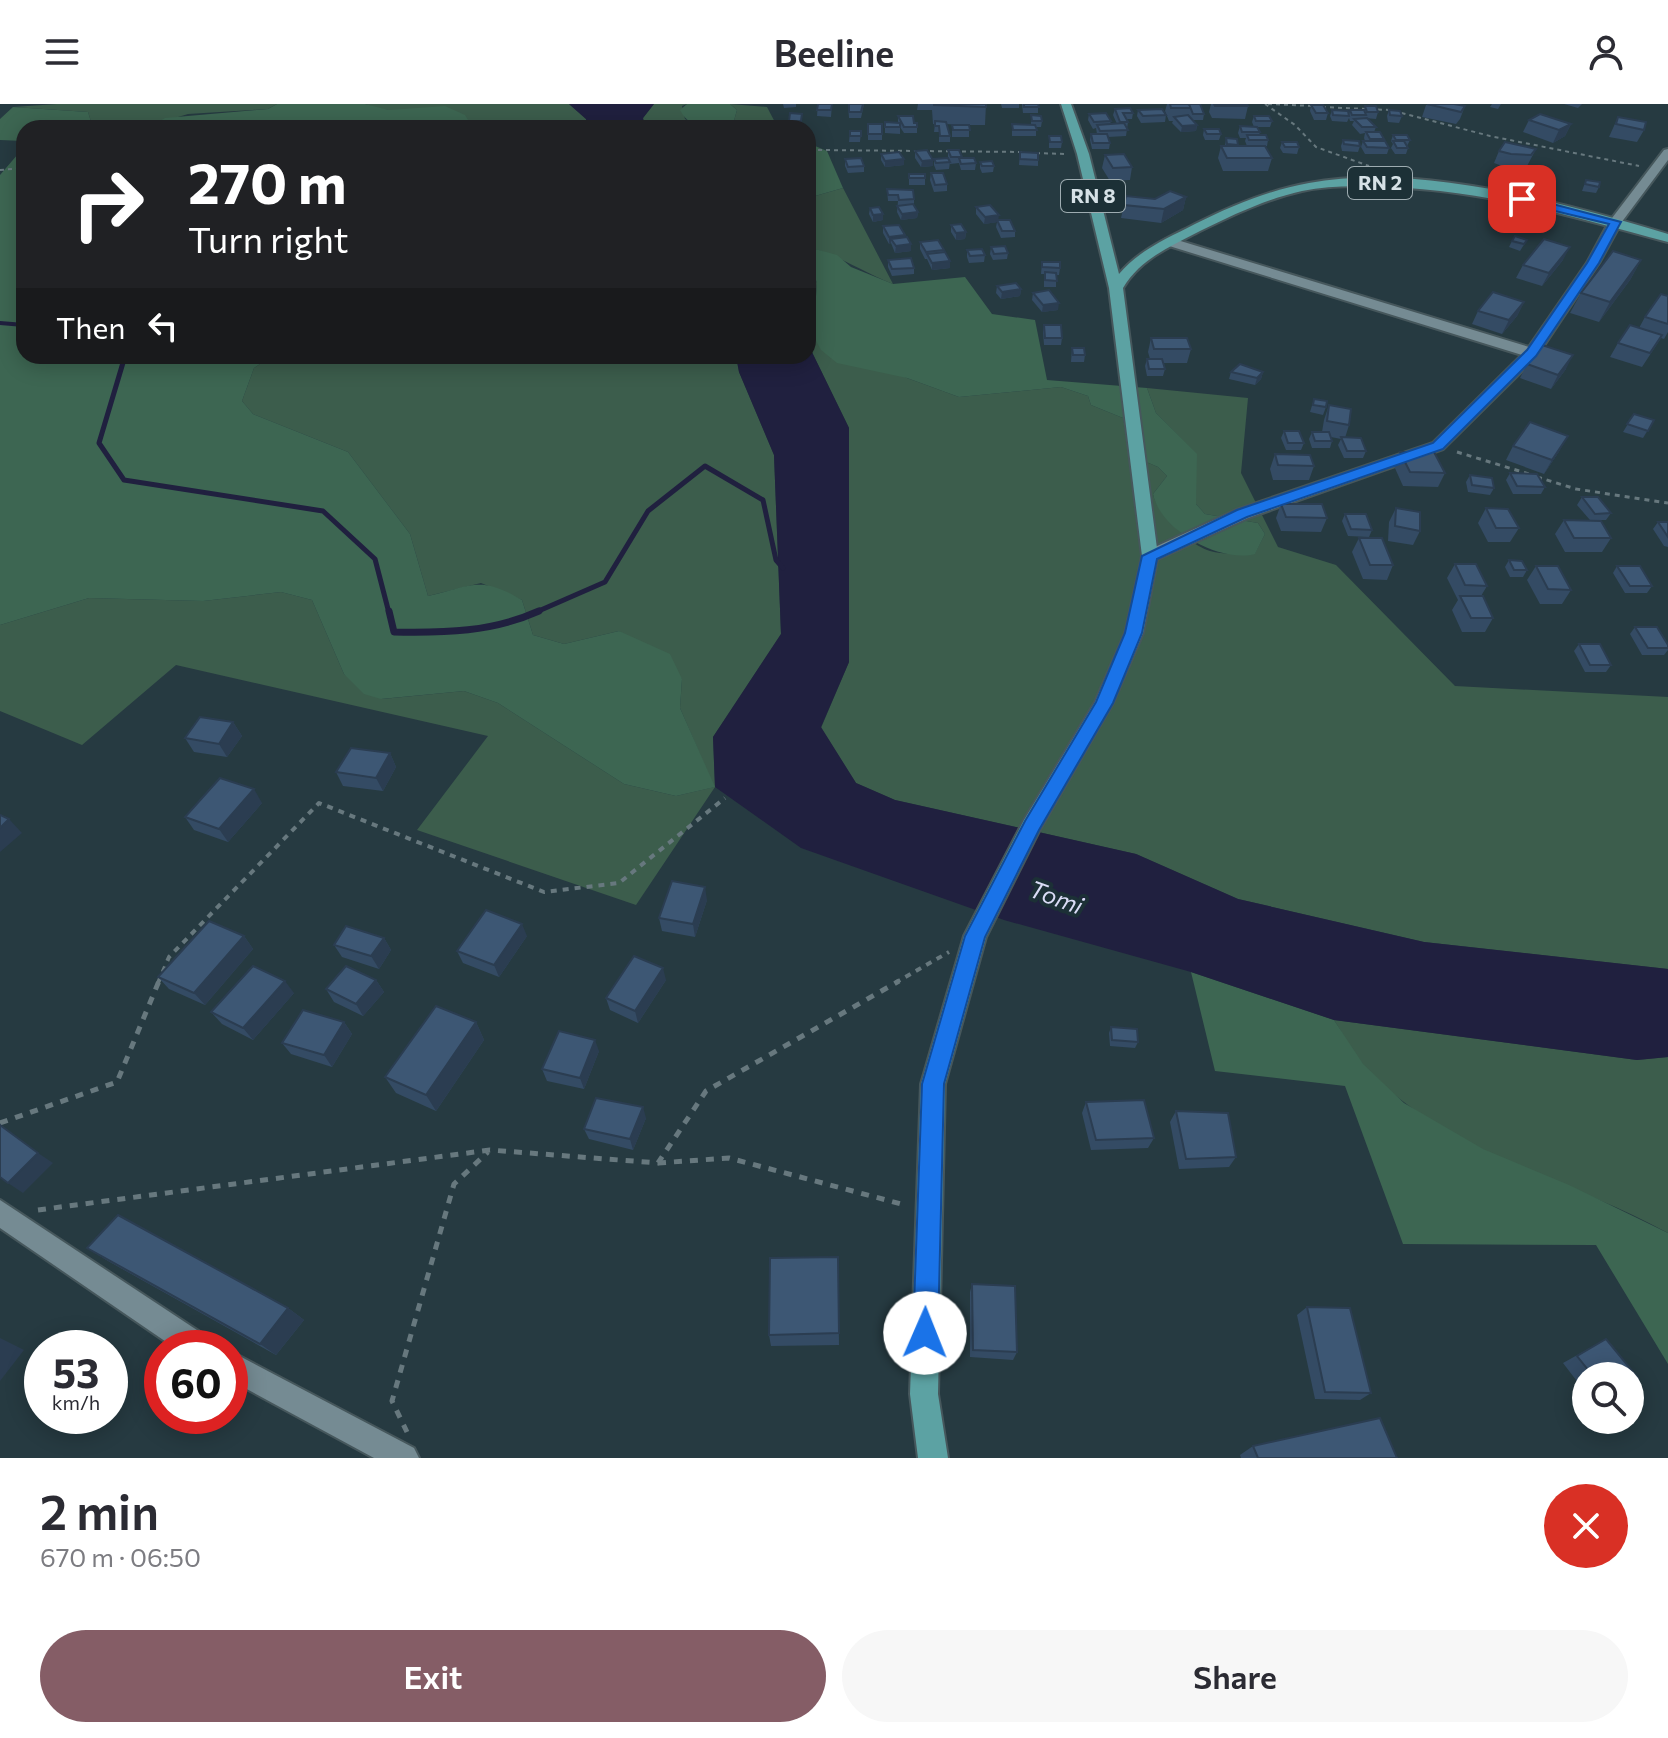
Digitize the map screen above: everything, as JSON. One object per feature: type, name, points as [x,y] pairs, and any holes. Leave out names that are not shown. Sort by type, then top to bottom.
[{"type":"main road","name":"RN 8","points":[[1066,104],[1083,154],[1116,288]]},
{"type":"main road","name":"RN 2","points":[[1116,288],[1125,270],[1170,242],[1229,212],[1268,196],[1306,186],[1420,183],[1469,189],[1615,222],[1668,238]]},
{"type":"main road","points":[[933,1458],[924,1394],[933,1084],[981,925],[1031,826],[1104,703],[1134,633],[1150,556],[1116,288]]},
{"type":"street","points":[[1150,556],[1242,514],[1438,446],[1532,353],[1593,263],[1615,222],[1668,152]]},
{"type":"street","points":[[1170,242],[1532,353]]},
{"type":"street","points":[[3,1214],[173,1330]]},
{"type":"street","points":[[248,1374],[408,1451]]},
{"type":"path","points":[[1267,104],[1295,125],[1316,147],[1375,168]]},
{"type":"path","points":[[1267,104],[1390,110],[1490,136],[1654,169]]},
{"type":"path","points":[[818,150],[1083,154]]},
{"type":"path","points":[[1438,446],[1576,489],[1668,503]]},
{"type":"path","points":[[0,1123],[117,1082],[169,957],[319,803],[544,892],[619,883],[725,798]]},
{"type":"path","points":[[658,1163],[706,1091],[981,925]]},
{"type":"path","points":[[408,1451],[392,1401],[454,1184],[490,1150]]},
{"type":"path","points":[[3,1214],[490,1150],[658,1163],[729,1158],[927,1211]]},
{"type":"green space","points":[[57,104],[277,104],[268,109],[188,114],[168,120],[90,120],[88,112],[13,107]]},
{"type":"green space","points":[[277,104],[365,104],[389,110],[445,106],[465,115],[468,120],[162,120],[268,109]]},
{"type":"green space","points":[[365,104],[569,104],[586,120],[460,120],[437,114]]},
{"type":"green space","points":[[654,104],[687,104],[682,106],[687,120],[643,118]]},
{"type":"green space","points":[[687,104],[730,104],[737,110],[734,120],[689,120],[680,110]]},
{"type":"green space","points":[[730,104],[767,107],[774,120],[734,120],[737,110]]},
{"type":"green space","points":[[13,107],[88,112],[90,120],[16,120],[16,141],[0,140],[0,119]]},
{"type":"green space","points":[[816,146],[827,151],[843,188],[816,196]]},
{"type":"green space","points":[[16,156],[16,364],[260,364],[254,368],[242,401],[253,414],[348,452],[410,534],[428,596],[466,586],[496,587],[522,600],[533,635],[564,644],[619,631],[670,654],[682,679],[680,708],[715,787],[676,796],[624,784],[498,703],[464,691],[381,699],[364,694],[344,674],[312,600],[281,592],[203,601],[89,598],[0,625],[0,175]]},
{"type":"green space","points":[[843,188],[893,284],[816,250],[816,196]]},
{"type":"green space","points":[[816,249],[837,255],[851,267],[893,284],[965,277],[992,314],[1035,320],[1047,380],[1147,388],[1156,413],[1197,454],[1196,504],[1205,514],[1258,523],[1265,534],[1255,554],[1225,553],[1209,548],[1193,541],[1167,520],[1153,494],[1167,476],[1158,467],[1130,455],[1123,418],[1091,405],[1088,396],[1061,387],[959,397],[907,378],[837,363],[821,350],[816,341]]},
{"type":"green space","points":[[816,336],[907,378],[959,397],[1061,387],[1088,396],[1091,405],[1123,418],[1130,455],[1158,467],[1167,476],[1153,494],[1160,510],[1184,536],[1202,548],[1215,552],[1255,553],[1265,534],[1258,523],[1205,514],[1196,504],[1196,454],[1156,413],[1147,388],[1248,398],[1241,473],[1278,547],[1336,565],[1455,686],[1668,697],[1668,969],[1424,942],[1238,899],[1136,854],[895,800],[856,783],[821,728],[849,662],[849,428],[816,360]]},
{"type":"green space","points":[[260,364],[738,364],[774,455],[781,634],[713,737],[715,787],[636,905],[417,830],[488,736],[176,665],[82,745],[0,711],[0,625],[89,598],[203,601],[281,592],[312,600],[344,674],[382,699],[464,691],[498,703],[624,784],[676,796],[714,787],[680,708],[682,679],[619,631],[564,644],[533,635],[522,600],[481,583],[428,596],[410,534],[348,452],[253,414],[242,401],[254,368]]},
{"type":"green space","points":[[1191,972],[1334,1020],[1363,1064],[1404,1103],[1483,1149],[1569,1185],[1668,1233],[1668,1364],[1596,1245],[1403,1244],[1345,1086],[1215,1071]]},
{"type":"green space","points":[[1334,1020],[1637,1060],[1668,1057],[1668,1233],[1508,1162],[1431,1121],[1396,1096],[1364,1066]]},
{"type":"water","points":[[569,104],[654,104],[643,120],[586,119]]},
{"type":"water","name":"Tomi","points":[[816,360],[849,428],[849,662],[821,727],[856,783],[895,800],[1136,854],[1238,899],[1424,942],[1668,969],[1668,1057],[1637,1060],[1334,1020],[1191,972],[1004,920],[801,848],[715,787],[713,737],[781,634],[774,455],[738,364],[816,364]]},
{"type":"building","points":[[818,104],[832,104],[831,110],[817,110]]},
{"type":"building","points":[[849,104],[863,104],[861,112],[849,112]]},
{"type":"building","points":[[986,104],[986,107],[934,105]]},
{"type":"building","points":[[1024,104],[1038,104],[1039,107],[1024,107]]},
{"type":"building","points":[[1170,104],[1189,104],[1191,108],[1171,108]]},
{"type":"building","points":[[1189,104],[1200,104],[1204,114],[1193,114]]},
{"type":"building","points":[[1247,104],[1248,106],[1215,106]]},
{"type":"building","points":[[1427,104],[1454,104],[1465,106],[1461,112]]},
{"type":"building","points":[[1311,105],[1323,105],[1328,113],[1316,113]]},
{"type":"building","points":[[1365,106],[1376,106],[1378,112],[1367,112]]},
{"type":"building","points":[[1130,108],[1133,113],[1123,113],[1128,122],[1120,122],[1115,109]]},
{"type":"building","points":[[1162,109],[1166,115],[1143,116],[1138,110]]},
{"type":"building","points":[[1332,110],[1348,111],[1349,116],[1333,115]]},
{"type":"building","points":[[1350,110],[1364,110],[1366,115],[1352,115]]},
{"type":"building","points":[[1389,110],[1400,111],[1402,116],[1390,115]]},
{"type":"building","points":[[790,113],[802,114],[801,120],[789,120]]},
{"type":"building","points":[[1106,113],[1111,121],[1094,122],[1089,114]]},
{"type":"building","points":[[1540,114],[1571,124],[1559,130],[1529,120]]},
{"type":"building","points":[[1031,115],[1041,116],[1042,121],[1032,121]]},
{"type":"building","points":[[1188,115],[1197,125],[1182,126],[1174,117]]},
{"type":"building","points":[[898,116],[913,116],[917,127],[904,127]]},
{"type":"building","points":[[1254,116],[1269,116],[1272,121],[1256,121]]},
{"type":"building","points":[[1618,117],[1646,122],[1644,130],[1616,124]]},
{"type":"building","points":[[1367,118],[1376,127],[1362,127],[1354,119]]},
{"type":"building","points":[[935,121],[946,122],[950,136],[940,136]]},
{"type":"building","points":[[885,122],[900,123],[900,127],[885,127]]},
{"type":"building","points":[[1124,123],[1128,130],[1100,131],[1097,125]]},
{"type":"building","points":[[868,124],[882,124],[882,134],[868,134]]},
{"type":"building","points":[[1012,124],[1035,125],[1037,130],[1013,130]]},
{"type":"building","points":[[952,125],[969,125],[970,130],[953,130]]},
{"type":"building","points":[[1240,126],[1257,127],[1260,132],[1242,132]]},
{"type":"building","points":[[1204,129],[1219,129],[1221,134],[1207,134]]},
{"type":"building","points":[[850,131],[861,131],[861,136],[850,136]]},
{"type":"building","points":[[1366,132],[1380,132],[1384,139],[1370,139]]},
{"type":"building","points":[[1091,134],[1107,134],[1110,143],[1093,143]]},
{"type":"building","points":[[1247,135],[1266,135],[1268,140],[1249,140]]},
{"type":"building","points":[[1393,135],[1407,135],[1410,140],[1396,140]]},
{"type":"building","points":[[1049,136],[1061,136],[1062,142],[1050,142]]},
{"type":"building","points":[[1226,138],[1237,139],[1238,145],[1227,144]]},
{"type":"building","points":[[1343,140],[1359,141],[1360,146],[1344,144]]},
{"type":"building","points":[[1363,141],[1385,141],[1389,148],[1367,147]]},
{"type":"building","points":[[1393,141],[1404,141],[1408,148],[1397,148]]},
{"type":"building","points":[[1282,142],[1297,142],[1299,147],[1285,147]]},
{"type":"building","points":[[1505,142],[1536,149],[1531,155],[1499,151]]},
{"type":"building","points":[[1221,146],[1265,146],[1272,158],[1227,158]]},
{"type":"building","points":[[927,150],[933,160],[922,161],[915,151]]},
{"type":"building","points":[[948,150],[959,150],[962,157],[951,157]]},
{"type":"building","points":[[899,152],[904,159],[885,161],[881,154]]},
{"type":"building","points":[[1020,152],[1038,153],[1038,160],[1020,159]]},
{"type":"building","points":[[1124,154],[1132,167],[1113,168],[1105,155]]},
{"type":"building","points":[[861,158],[864,166],[848,167],[845,159]]},
{"type":"building","points":[[948,158],[950,162],[936,163],[934,159]]},
{"type":"building","points":[[959,158],[974,158],[976,163],[961,164]]},
{"type":"building","points":[[992,161],[994,166],[982,166],[980,162]]},
{"type":"building","points":[[931,173],[943,173],[947,184],[935,185]]},
{"type":"building","points":[[909,174],[925,174],[925,178],[909,178]]},
{"type":"building","points":[[1586,180],[1600,182],[1599,187],[1585,184]]},
{"type":"building","points":[[887,189],[913,190],[914,199],[899,200],[898,195],[888,195]]},
{"type":"building","points":[[1170,191],[1186,197],[1164,209],[1124,205],[1126,196],[1155,199]]},
{"type":"building","points":[[913,204],[918,212],[902,214],[897,206]]},
{"type":"building","points":[[990,205],[999,215],[985,217],[976,207]]},
{"type":"building","points":[[879,207],[883,214],[873,215],[870,208]]},
{"type":"building","points":[[997,220],[1010,220],[1015,231],[1002,231]]},
{"type":"building","points":[[961,224],[966,232],[956,233],[951,225]]},
{"type":"building","points":[[899,225],[905,235],[889,237],[883,226]]},
{"type":"building","points":[[1515,236],[1527,240],[1524,244],[1512,241]]},
{"type":"building","points":[[907,237],[911,244],[896,246],[891,239]]},
{"type":"building","points":[[1544,239],[1570,247],[1549,273],[1523,265]]},
{"type":"building","points":[[938,240],[944,250],[926,252],[920,242]]},
{"type":"building","points":[[1005,246],[1008,253],[994,254],[991,247]]},
{"type":"building","points":[[982,249],[985,255],[970,256],[967,250]]},
{"type":"building","points":[[1613,251],[1641,260],[1610,302],[1581,293]]},
{"type":"building","points":[[945,252],[950,261],[932,263],[927,254]]},
{"type":"building","points":[[911,258],[914,268],[892,269],[888,260]]},
{"type":"building","points":[[1042,262],[1060,262],[1060,268],[1042,267]]},
{"type":"building","points":[[1045,272],[1056,273],[1057,281],[1045,280]]},
{"type":"building","points":[[1016,283],[1021,289],[1002,292],[997,286]]},
{"type":"building","points":[[1049,290],[1059,303],[1043,305],[1033,293]]},
{"type":"building","points":[[1493,292],[1524,302],[1509,320],[1478,311]]},
{"type":"building","points":[[1661,294],[1668,296],[1668,324],[1645,317]]},
{"type":"building","points":[[1044,325],[1061,325],[1062,338],[1045,338]]},
{"type":"building","points":[[1630,325],[1662,335],[1650,353],[1618,343]]},
{"type":"building","points":[[1151,338],[1187,338],[1191,349],[1154,349]]},
{"type":"building","points":[[1542,345],[1573,355],[1558,375],[1527,364]]},
{"type":"building","points":[[1072,348],[1084,348],[1085,355],[1073,355]]},
{"type":"building","points":[[1147,359],[1162,359],[1165,369],[1149,369]]},
{"type":"building","points":[[1240,364],[1263,372],[1257,378],[1231,372]]},
{"type":"building","points":[[1314,399],[1327,401],[1326,407],[1313,405]]},
{"type":"building","points":[[1329,405],[1351,409],[1349,425],[1327,421]]},
{"type":"building","points":[[1634,414],[1654,420],[1648,431],[1627,424]]},
{"type":"building","points":[[1530,422],[1568,436],[1552,460],[1513,446]]},
{"type":"building","points":[[1284,431],[1299,431],[1304,443],[1288,443]]},
{"type":"building","points":[[1312,432],[1329,432],[1332,441],[1315,441]]},
{"type":"building","points":[[1341,437],[1361,438],[1366,451],[1347,451]]},
{"type":"building","points":[[1400,452],[1434,452],[1445,473],[1410,472]]},
{"type":"building","points":[[1275,454],[1310,455],[1314,466],[1278,465]]},
{"type":"building","points":[[1510,473],[1537,474],[1545,487],[1517,486]]},
{"type":"building","points":[[1470,475],[1492,478],[1494,488],[1472,485]]},
{"type":"building","points":[[1582,497],[1598,497],[1611,513],[1595,514]]},
{"type":"building","points":[[1281,504],[1322,504],[1327,518],[1286,517]]},
{"type":"building","points":[[1396,508],[1420,512],[1420,531],[1395,526]]},
{"type":"building","points":[[1486,508],[1508,509],[1519,528],[1496,528]]},
{"type":"building","points":[[1345,514],[1366,514],[1372,530],[1351,529]]},
{"type":"building","points":[[1564,520],[1601,521],[1611,538],[1574,538]]},
{"type":"building","points":[[1658,522],[1668,522],[1668,537]]},
{"type":"building","points":[[1359,538],[1382,538],[1393,565],[1370,565]]},
{"type":"building","points":[[1509,560],[1522,561],[1527,570],[1514,570]]},
{"type":"building","points":[[1455,564],[1476,564],[1487,586],[1465,585]]},
{"type":"building","points":[[1536,566],[1558,566],[1571,590],[1548,589]]},
{"type":"building","points":[[1617,566],[1640,566],[1652,586],[1630,586]]},
{"type":"building","points":[[1460,596],[1483,596],[1493,618],[1471,618]]},
{"type":"building","points":[[1635,627],[1657,627],[1668,648],[1648,648]]},
{"type":"building","points":[[1579,644],[1600,644],[1611,665],[1590,665]]},
{"type":"building","points":[[200,717],[233,722],[219,744],[185,738]]},
{"type":"building","points":[[351,748],[390,753],[376,778],[336,772]]},
{"type":"building","points":[[220,778],[254,789],[219,829],[185,817]]},
{"type":"building","points":[[0,815],[9,819],[0,828]]},
{"type":"building","points":[[672,881],[705,887],[693,924],[659,918]]},
{"type":"building","points":[[486,910],[522,924],[494,965],[457,951]]},
{"type":"building","points":[[209,921],[244,936],[194,993],[158,977]]},
{"type":"building","points":[[346,926],[384,938],[371,956],[334,945]]},
{"type":"building","points":[[634,956],[663,968],[635,1011],[606,998]]},
{"type":"building","points":[[253,966],[285,981],[243,1028],[211,1012]]},
{"type":"building","points":[[346,966],[376,980],[356,1004],[326,989]]},
{"type":"building","points":[[436,1006],[476,1022],[426,1095],[385,1077]]},
{"type":"building","points":[[303,1010],[344,1022],[324,1055],[282,1043]]},
{"type":"building","points":[[1111,1027],[1137,1029],[1138,1042],[1112,1040]]},
{"type":"building","points":[[559,1031],[595,1040],[580,1078],[542,1069]]},
{"type":"building","points":[[596,1098],[643,1107],[630,1139],[584,1129]]},
{"type":"building","points":[[1144,1100],[1154,1138],[1096,1140],[1086,1102]]},
{"type":"building","points":[[1176,1111],[1228,1113],[1236,1157],[1186,1159]]},
{"type":"building","points":[[0,1125],[38,1153],[8,1183],[0,1177]]},
{"type":"building","points":[[118,1215],[288,1308],[260,1344],[248,1337],[248,1330],[235,1330],[87,1248]]},
{"type":"building","points":[[838,1257],[839,1333],[769,1335],[770,1258]]},
{"type":"building","points":[[972,1284],[1015,1286],[1017,1352],[973,1350]]},
{"type":"building","points":[[1307,1307],[1350,1308],[1371,1393],[1325,1392]]},
{"type":"building","points":[[1606,1339],[1625,1362],[1582,1362],[1577,1356]]},
{"type":"building","points":[[1380,1418],[1397,1458],[1258,1458],[1253,1446]]},
{"type":"waterway","points":[[0,323],[16,324]]},
{"type":"waterway","points":[[123,364],[99,443],[124,480],[323,511],[375,559],[389,613]]},
{"type":"waterway","points":[[535,612],[605,582],[648,511],[705,466],[763,500],[776,560],[783,568]]},
{"type":"waterway","points":[[389,611],[394,632],[486,627],[535,612]]},
{"type":"waterway","points":[[535,612],[539,611]]},
{"type":"route","points":[[925,1333],[933,1084],[975,936],[1031,826],[1104,703],[1134,633],[1150,556],[1242,514],[1438,446],[1532,353],[1593,263],[1615,222],[1522,199]]}]
